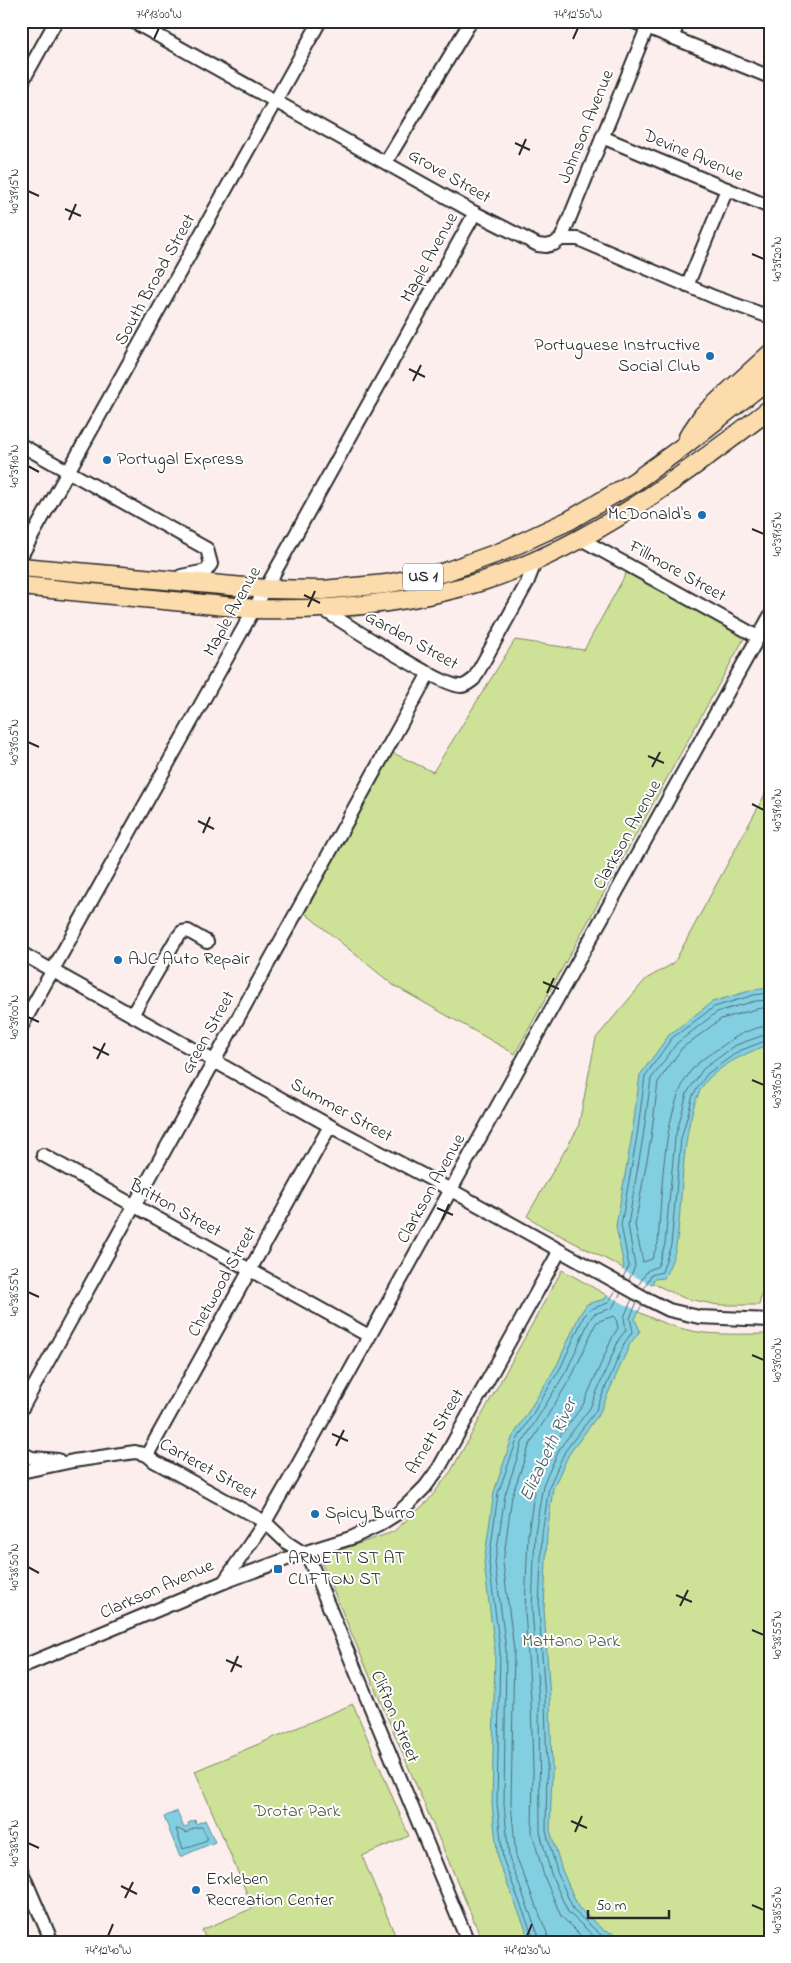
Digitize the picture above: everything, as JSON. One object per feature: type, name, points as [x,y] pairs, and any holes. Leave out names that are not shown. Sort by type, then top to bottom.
[{"type":"highway","points":[[681,448],[703,414],[770,354]]},
{"type":"highway","name":"US 1","points":[[21,567],[266,589],[323,590],[377,585],[445,572],[503,551],[570,520],[634,482],[681,448],[770,378]]},
{"type":"highway","name":"US 1","points":[[21,586],[255,609],[353,607],[434,594],[483,580],[536,560],[579,538],[640,502],[727,442],[770,409]]},
{"type":"street","points":[[21,84],[56,21]]},
{"type":"street","name":"Grove Street","points":[[132,21],[475,213],[538,245],[554,244],[561,239],[578,239],[767,319]]},
{"type":"street","name":"South Broad Street","points":[[21,556],[320,21]]},
{"type":"street","points":[[386,162],[471,21]]},
{"type":"street","points":[[632,21],[770,76]]},
{"type":"street","points":[[672,38],[679,21]]},
{"type":"street","name":"Johnson Avenue","points":[[561,239],[647,28]]},
{"type":"street","name":"Devine Avenue","points":[[602,137],[770,207]]},
{"type":"street","points":[[687,286],[727,189]]},
{"type":"street","name":"Maple Avenue","points":[[21,1026],[475,213]]},
{"type":"street","points":[[21,445],[207,549],[211,564],[206,571],[160,579]]},
{"type":"street","name":"Fillmore Street","points":[[579,538],[758,637]]},
{"type":"street","name":"Garden Street","points":[[321,608],[360,634],[430,673],[454,686],[461,686],[474,679],[528,582],[536,560]]},
{"type":"street","name":"Clarkson Avenue","points":[[21,1667],[224,1582],[266,1522],[770,616]]},
{"type":"street","name":"Green Street","points":[[21,1410],[430,673]]},
{"type":"street","points":[[132,1015],[182,932],[188,932],[207,942]]},
{"type":"street","name":"Summer Street","points":[[21,953],[330,1126],[451,1190],[612,1281],[669,1310],[715,1319],[770,1320]]},
{"type":"street","name":"Chetwood Street","points":[[147,1455],[330,1126]]},
{"type":"street","name":"Britton Street","points":[[43,1155],[369,1336]]},
{"type":"street","name":"Arnett Street","points":[[224,1582],[303,1553],[351,1538],[379,1525],[398,1513],[425,1487],[439,1468],[559,1252]]},
{"type":"street","name":"Carteret Street","points":[[21,1472],[73,1461],[136,1452],[147,1455],[154,1461],[266,1522]]},
{"type":"street","name":"Carteret Street","points":[[21,1453],[32,1458],[73,1461]]},
{"type":"street","name":"Clifton Street","points":[[266,1522],[286,1542],[303,1553],[310,1561],[463,1940]]},
{"type":"street","points":[[21,1870],[52,1942]]},
{"type":"green space","points":[[629,568],[746,635],[515,1054],[393,985],[301,910],[389,751],[433,772],[515,640],[584,650]]},
{"type":"green space","points":[[770,785],[770,1261],[759,1305],[718,1305],[684,1298],[542,1226],[527,1216],[578,1128],[596,1038],[646,979],[674,963]]},
{"type":"green space","name":"Mattano Park","points":[[562,1270],[649,1317],[686,1330],[705,1333],[770,1334],[770,1942],[483,1942],[319,1557],[393,1532],[428,1501],[451,1471]]},
{"type":"green space","name":"Drotar Park","points":[[353,1704],[409,1836],[362,1856],[398,1942],[207,1942],[202,1930],[253,1908],[195,1771]]},
{"type":"water","name":"Elizabeth River","points":[[770,988],[770,1044],[724,1066],[710,1077],[700,1091],[688,1132],[676,1246],[673,1258],[664,1278],[654,1279],[635,1319],[640,1331],[630,1344],[599,1414],[569,1454],[553,1488],[547,1534],[544,1610],[550,1699],[552,1770],[550,1830],[562,1870],[578,1907],[604,1931],[646,1942],[531,1942],[498,1861],[492,1804],[495,1651],[484,1563],[494,1492],[512,1438],[557,1365],[580,1314],[587,1304],[605,1299],[624,1267],[616,1226],[632,1135],[640,1075],[669,1035],[712,1002],[753,990]]},
{"type":"water","points":[[177,1811],[184,1828],[189,1826],[188,1823],[195,1820],[196,1824],[205,1820],[215,1842],[180,1857],[164,1817]]},
{"type":"pier","points":[[620,1269],[652,1285],[638,1311],[605,1294]]},
{"type":"place","name":"Portuguese Instructive Social Club","points":[[710,356]]},
{"type":"place","name":"Portugal Express","points":[[107,460]]},
{"type":"place","name":"McDonald's","points":[[702,515]]},
{"type":"place","name":"AJC Auto Repair","points":[[118,960]]},
{"type":"place","name":"Spicy Burro","points":[[315,1514]]},
{"type":"place","name":"ARNETT ST AT CLIFTON ST","points":[[278,1569]]},
{"type":"place","name":"Erxleben Recreation Center","points":[[196,1890]]}]
